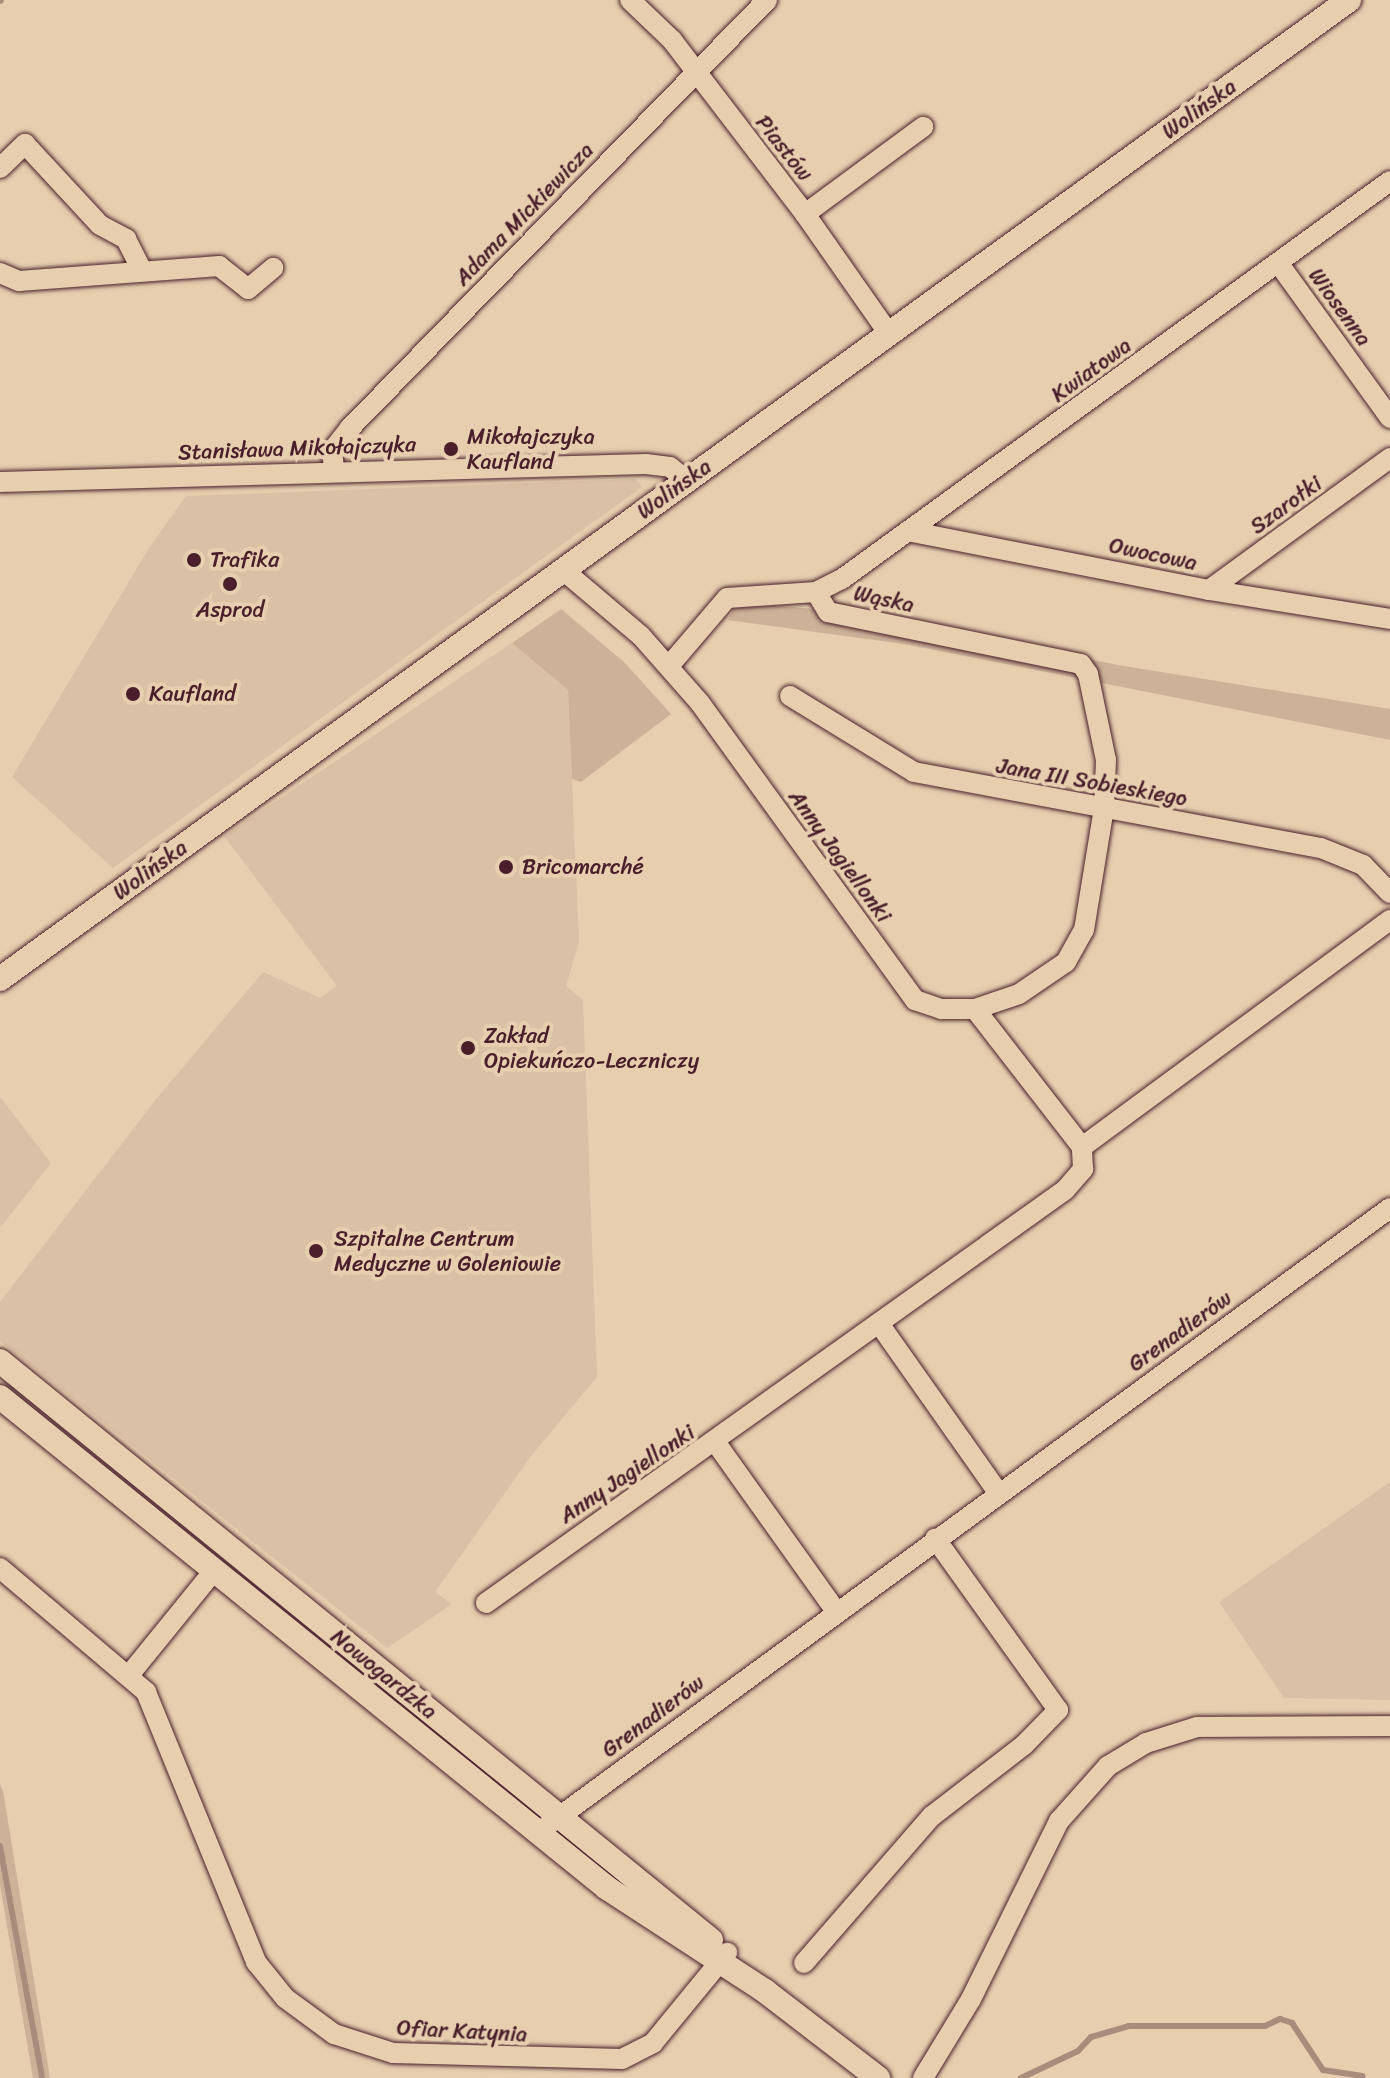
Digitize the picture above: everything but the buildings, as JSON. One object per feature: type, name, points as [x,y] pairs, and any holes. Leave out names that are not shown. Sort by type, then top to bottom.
[{"type":"street","name":"Piastów","points":[[630,0],[695,71],[805,214],[889,334]]},
{"type":"street","name":"Adama Mickiewicza","points":[[334,469],[332,451],[350,428],[767,0]]},
{"type":"street","name":"Wolińska","points":[[0,979],[1349,0]]},
{"type":"street","points":[[805,214],[923,127]]},
{"type":"street","points":[[0,168],[25,144],[100,225],[126,239],[142,270]]},
{"type":"street","name":"Kwiatowa","points":[[816,592],[908,531],[1390,181]]},
{"type":"street","name":"Wiosenna","points":[[1279,264],[1390,418]]},
{"type":"street","points":[[0,273],[19,281],[219,266],[248,289],[273,268]]},
{"type":"street","name":"Szarotki","points":[[1209,590],[1390,458]]},
{"type":"street","name":"Stanisława Mikołajczyka","points":[[0,482],[334,469],[646,464],[670,467],[686,480]]},
{"type":"street","name":"Owocowa","points":[[908,531],[1209,590],[1390,619]]},
{"type":"street","name":"Anny Jagiellonki","points":[[563,570],[669,666],[915,1000],[941,1009],[975,1009]]},
{"type":"street","points":[[669,666],[727,598],[816,592]]},
{"type":"street","name":"Wąska","points":[[816,592],[828,612],[1081,664],[1096,703],[1106,760],[1104,808]]},
{"type":"street","name":"Jana III Sobieskiego","points":[[790,696],[914,772],[1321,848],[1363,865],[1390,893]]},
{"type":"street","points":[[1104,808],[1084,930],[1075,954],[1019,994],[975,1009],[1082,1147],[1390,920]]},
{"type":"street","name":"Anny Jagiellonki","points":[[486,1603],[676,1465],[716,1443],[1077,1179],[1083,1169],[1082,1147]]},
{"type":"street","name":"Grenadierów","points":[[538,1833],[835,1610],[1390,1208]]},
{"type":"street","points":[[880,1325],[998,1492]]},
{"type":"street","name":"Nowogardzka","points":[[0,1361],[559,1815],[723,1958],[878,2078]]},
{"type":"street","name":"Nowogardzka","points":[[0,1397],[213,1572],[638,1911],[723,1958]]},
{"type":"street","points":[[716,1443],[835,1610]]},
{"type":"street","points":[[804,1963],[932,1816],[1024,1745],[1058,1710],[935,1538]]},
{"type":"street","name":"Ofiar Katynia","points":[[0,1568],[130,1674],[156,1711],[256,1962],[285,1998],[334,2034],[393,2053],[622,2059],[653,2043],[723,1958]]},
{"type":"street","points":[[130,1674],[213,1572]]},
{"type":"street","points":[[923,2078],[971,1999],[1059,1821],[1108,1766],[1146,1743],[1197,1727],[1390,1726]]},
{"type":"shaded area","points":[[636,479],[642,487],[113,868],[12,777],[149,548],[186,496]]},
{"type":"shaded area","points":[[762,604],[875,615],[1118,665],[1390,709],[1390,740],[904,644],[728,620],[735,607]]},
{"type":"shaded area","points":[[561,609],[625,663],[671,714],[581,782],[572,779],[568,690],[512,643]]},
{"type":"shaded area","name":"Szpitalne Centrum Medyczne w Goleniowie","points":[[512,643],[568,690],[579,942],[566,986],[583,1000],[597,1377],[531,1456],[435,1592],[452,1604],[387,1648],[0,1341],[0,1302],[157,1098],[263,972],[320,998],[337,986],[224,836]]},
{"type":"shaded area","points":[[0,1097],[51,1163],[0,1228]]},
{"type":"shaded area","points":[[1390,1482],[1390,1700],[1284,1698],[1219,1602]]},
{"type":"shaded area","points":[[0,1784],[50,2078],[33,2078],[0,1885]]},
{"type":"waterway","points":[[0,1846],[42,2078]]},
{"type":"waterway","points":[[1021,2078],[1078,2051],[1091,2037],[1129,2026],[1265,2026],[1280,2019],[1292,2023],[1323,2070],[1363,2076]]},
{"type":"place","name":"Mikołajczyka Kaufland","points":[[451,449]]},
{"type":"place","name":"Trafika","points":[[194,560]]},
{"type":"place","name":"Asprod","points":[[230,584]]},
{"type":"place","name":"Kaufland","points":[[133,694]]},
{"type":"place","name":"Bricomarché","points":[[506,867]]},
{"type":"place","name":"Zakład Opiekuńczo-Leczniczy","points":[[468,1048]]},
{"type":"place","name":"Szpitalne Centrum Medyczne w Goleniowie","points":[[316,1251]]}]
